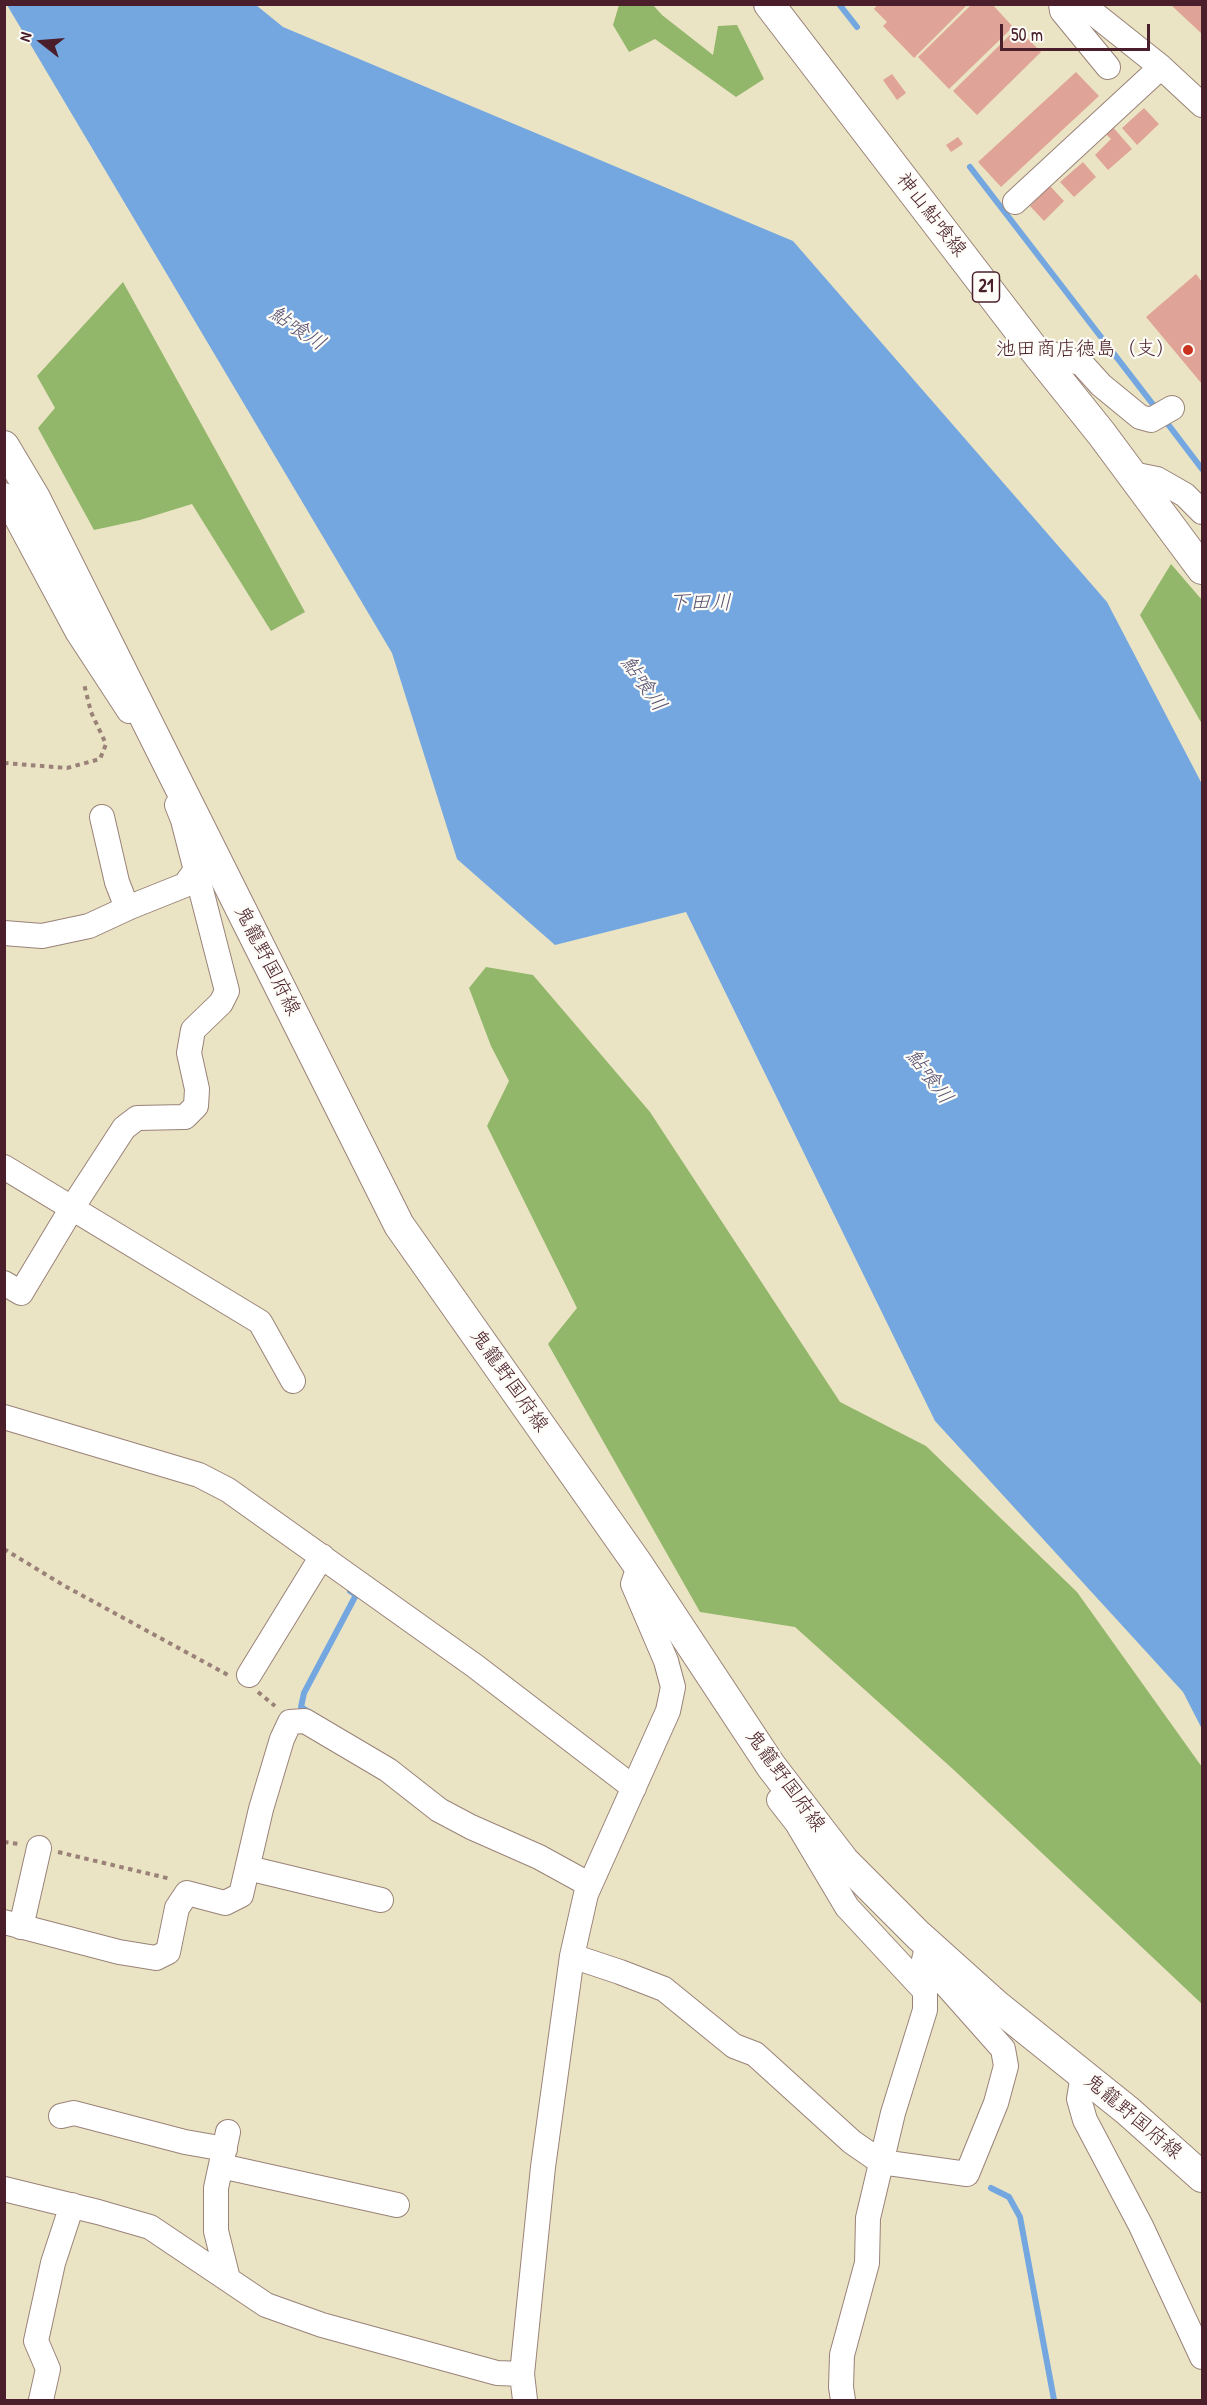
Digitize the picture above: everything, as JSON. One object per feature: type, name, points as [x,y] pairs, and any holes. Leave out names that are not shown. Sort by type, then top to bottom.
[{"type":"main road","name":"神山鮎喰線","points":[[769,4],[1203,569]]},
{"type":"main road","name":"鬼籠野国府線","points":[[4,447],[35,498],[399,1225],[639,1566],[766,1758],[844,1861],[928,1943],[996,2005],[1203,2177]]},
{"type":"street","points":[[1061,4],[1062,11],[1108,67]]},
{"type":"street","points":[[1082,4],[1161,67],[1203,105]]},
{"type":"street","points":[[1015,202],[1161,67]]},
{"type":"street","points":[[1032,346],[1082,364],[1101,385],[1140,417],[1162,414]]},
{"type":"street","points":[[1132,474],[1157,479],[1185,495],[1203,512]]},
{"type":"street","points":[[4,495],[78,633],[150,743],[167,762],[164,776],[183,820],[227,991],[221,1003],[193,1030],[189,1053],[197,1089],[196,1106],[185,1117],[137,1118],[124,1128],[21,1293],[4,1283]]},
{"type":"street","points":[[102,817],[117,882],[127,908]]},
{"type":"street","points":[[4,933],[42,936],[89,926],[185,885],[195,871]]},
{"type":"street","points":[[4,1167],[260,1322],[293,1381]]},
{"type":"street","points":[[4,1417],[199,1475],[228,1490],[475,1666],[634,1788]]},
{"type":"street","points":[[245,1680],[322,1556]]},
{"type":"street","points":[[525,2400],[522,2374],[543,2167],[572,1956],[590,1885],[668,1711],[673,1687],[666,1661],[633,1584],[639,1566]]},
{"type":"street","points":[[39,1848],[13,1925],[119,1952],[156,1958],[168,1952],[177,1908],[187,1893],[225,1903],[241,1895],[261,1809],[282,1739],[290,1722],[305,1721],[388,1770],[450,1815],[471,1827],[539,1857],[590,1885]]},
{"type":"street","points":[[766,1758],[764,1781],[797,1823],[847,1907],[925,1991],[925,2010],[892,2112],[868,2218],[867,2263],[842,2355],[843,2400]]},
{"type":"street","points":[[248,1868],[381,1900]]},
{"type":"street","points":[[572,1956],[664,1989],[734,2046],[755,2054],[852,2142],[881,2162],[966,2174],[996,2103],[1006,2066],[1003,2049],[924,1960],[928,1943]]},
{"type":"street","points":[[1083,2075],[1079,2099],[1085,2120],[1141,2226],[1203,2357]]},
{"type":"street","points":[[61,2116],[74,2113],[185,2142],[225,2149],[397,2205]]},
{"type":"street","points":[[225,2149],[216,2188],[216,2231],[228,2279]]},
{"type":"street","points":[[4,2189],[72,2205],[150,2228],[266,2305],[322,2325],[497,2373],[522,2374]]},
{"type":"street","points":[[41,2400],[48,2369],[36,2341],[53,2264],[72,2205]]},
{"type":"path","points":[[4,763],[67,768],[100,759],[106,744],[91,712],[84,682]]},
{"type":"path","points":[[4,1549],[63,1585],[245,1680],[285,1714],[290,1722]]},
{"type":"path","points":[[4,1842],[39,1848],[181,1882],[187,1893]]},
{"type":"green space","points":[[619,5],[653,5],[662,15],[713,55],[718,26],[737,25],[764,79],[736,97],[655,39],[629,52],[613,25]]},
{"type":"green space","points":[[123,282],[305,612],[271,631],[192,504],[140,520],[94,530],[38,428],[55,408],[37,376]]},
{"type":"green space","points":[[1171,564],[1202,600],[1202,724],[1140,615]]},
{"type":"green space","points":[[486,967],[533,975],[650,1112],[840,1402],[926,1446],[1077,1592],[1202,1767],[1202,2004],[955,1771],[795,1627],[700,1612],[548,1344],[577,1308],[487,1126],[509,1081],[491,1046],[469,988]]},
{"type":"water","name":"下田川","points":[[7,5],[256,5],[283,27],[793,241],[1107,602],[1202,784],[1202,1729],[1183,1692],[935,1421],[686,912],[555,945],[457,859],[392,653]]},
{"type":"building","points":[[878,4],[968,4],[914,58],[883,26],[887,22],[874,9]]},
{"type":"building","points":[[972,4],[992,4],[1013,27],[949,89],[918,57]]},
{"type":"building","points":[[1170,4],[1202,4],[1202,34]]},
{"type":"building","points":[[1017,28],[1041,52],[977,115],[953,91]]},
{"type":"building","points":[[1076,72],[1099,96],[1001,187],[978,162]]},
{"type":"building","points":[[892,74],[906,93],[897,100],[883,80]]},
{"type":"building","points":[[1144,108],[1159,124],[1137,145],[1122,128]]},
{"type":"building","points":[[1111,125],[1132,149],[1108,170],[1095,155],[1111,139],[1104,132]]},
{"type":"building","points":[[958,137],[963,144],[951,152],[946,145]]},
{"type":"building","points":[[1083,162],[1096,177],[1074,197],[1060,182]]},
{"type":"building","points":[[1050,186],[1064,201],[1044,221],[1030,206]]},
{"type":"building","name":"池田商店徳島（支）","points":[[1196,274],[1202,282],[1202,384],[1146,317]]},
{"type":"waterway","points":[[839,4],[857,27]]},
{"type":"waterway","points":[[970,167],[1158,411]]},
{"type":"waterway","points":[[1164,419],[1202,469]]},
{"type":"waterway","points":[[309,1712],[301,1707],[304,1693],[356,1595],[350,1591]]},
{"type":"waterway","points":[[991,2188],[1009,2197],[1020,2217],[1054,2400]]},
{"type":"place","name":"池田商店徳島（支）","points":[[1188,350]]},
{"type":"water label","name":"鮎喰川","points":[[297,329]]},
{"type":"water label","name":"鮎喰川","points":[[643,684]]},
{"type":"water label","name":"鮎喰川","points":[[929,1077]]}]
